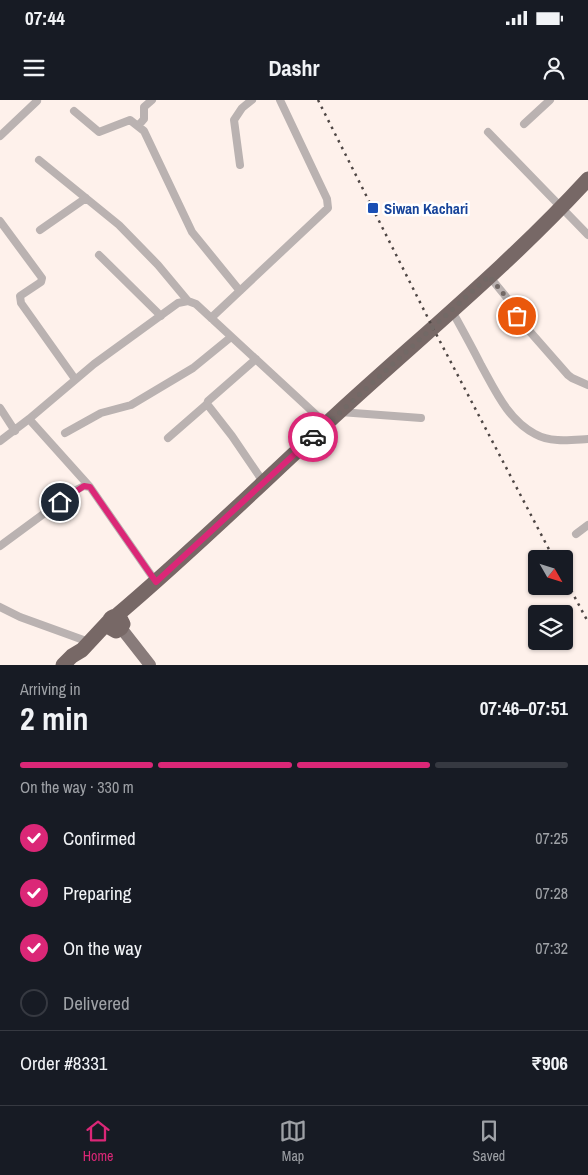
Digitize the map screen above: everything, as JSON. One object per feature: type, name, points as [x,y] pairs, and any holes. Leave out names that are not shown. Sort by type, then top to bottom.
[{"type":"highway","points":[[63,665],[115,622],[338,412],[452,311],[562,207],[588,179]]},
{"type":"highway","points":[[75,665],[85,646]]},
{"type":"main road","points":[[115,622],[148,664]]},
{"type":"street","points":[[138,126],[144,119],[145,105],[152,100]]},
{"type":"street","points":[[240,165],[234,120],[242,108],[252,100]]},
{"type":"street","points":[[211,318],[328,208],[327,199],[280,100]]},
{"type":"street","points":[[524,124],[550,100]]},
{"type":"street","points":[[0,136],[37,101]]},
{"type":"street","points":[[74,111],[99,132],[130,120],[138,126],[149,140],[192,232],[240,291]]},
{"type":"street","points":[[488,132],[588,236]]},
{"type":"street","points":[[39,160],[119,225],[158,265],[188,301],[196,304],[326,424]]},
{"type":"street","points":[[40,230],[86,198]]},
{"type":"street","points":[[0,221],[42,278],[41,282],[20,297],[21,303],[75,379]]},
{"type":"street","points":[[99,255],[161,316]]},
{"type":"street","points":[[489,276],[507,298],[525,326],[568,374],[572,378],[588,385]]},
{"type":"street","points":[[0,441],[75,379],[178,303],[188,301]]},
{"type":"street","points":[[452,311],[504,405],[516,420],[535,434],[549,439],[588,439]]},
{"type":"street","points":[[65,433],[96,414],[128,406],[193,368],[231,337]]},
{"type":"street","points":[[168,438],[256,359]]},
{"type":"street","points":[[207,404],[232,436],[264,483]]},
{"type":"street","points":[[0,408],[15,430]]},
{"type":"street","points":[[338,412],[421,418]]},
{"type":"street","points":[[28,419],[90,487],[156,582]]},
{"type":"street","points":[[0,546],[76,490],[84,486],[90,487]]},
{"type":"street","points":[[576,534],[588,525]]},
{"type":"street","points":[[0,608],[85,646]]},
{"type":"railway","points":[[318,100],[433,328],[549,550]]},
{"type":"railway","points":[[573,594],[588,622]]},
{"type":"way so far","points":[[313,437],[338,412],[489,276],[507,298],[517,316]]},
{"type":"place","name":"Siwan Kachari","points":[[373,208]]},
{"type":"route","points":[[60,502],[84,486],[90,487],[90,490],[156,582],[313,437]]}]
